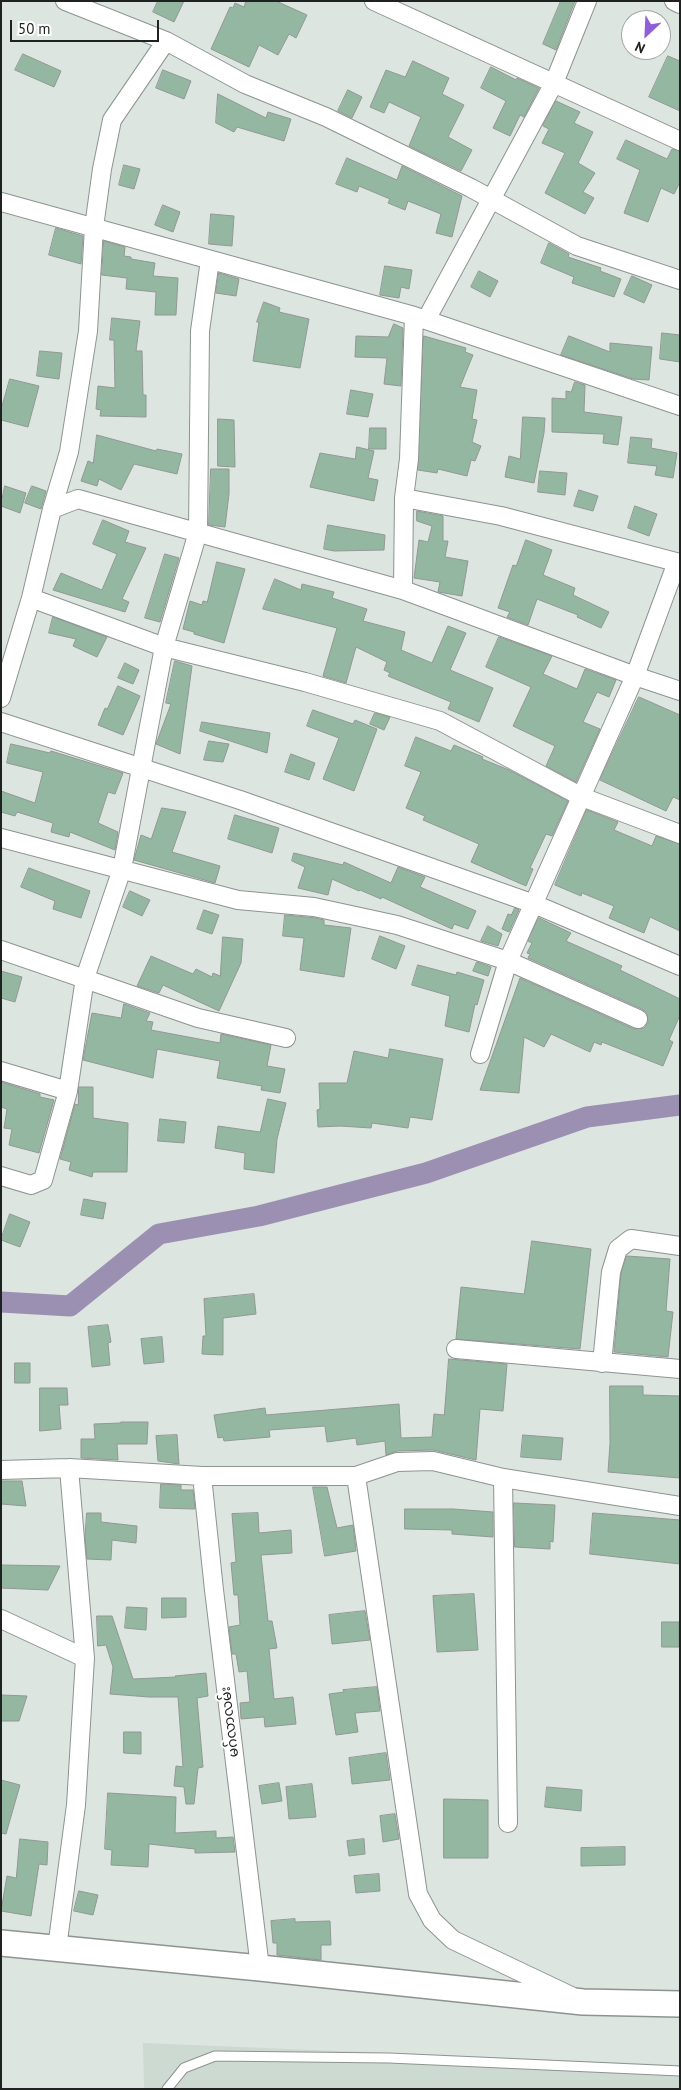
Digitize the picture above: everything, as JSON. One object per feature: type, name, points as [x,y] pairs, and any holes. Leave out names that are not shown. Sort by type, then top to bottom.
[{"type":"street","points":[[65,1],[166,41],[245,84],[326,117],[491,198],[577,246],[680,280]]},
{"type":"street","points":[[374,1],[680,141]]},
{"type":"street","points":[[403,590],[404,498],[410,460],[420,318],[491,198],[554,83],[587,1]]},
{"type":"street","points":[[674,1],[680,4]]},
{"type":"street","points":[[1,698],[31,598],[52,509],[69,452],[88,331],[94,227],[102,169],[112,120],[166,41]]},
{"type":"street","points":[[1,202],[420,318],[680,406]]},
{"type":"street","points":[[1,1176],[32,1185],[43,1180],[68,1091],[85,978],[122,869],[164,647],[198,532],[200,331],[210,260]]},
{"type":"street","points":[[404,498],[501,516],[678,563],[634,676],[508,961],[480,1054]]},
{"type":"street","points":[[52,509],[78,499],[403,590],[634,676],[680,691]]},
{"type":"street","points":[[31,598],[164,647],[305,682],[440,721],[582,797],[680,834]]},
{"type":"street","points":[[1,722],[140,766],[534,904],[680,966]]},
{"type":"street","points":[[1,838],[238,900],[314,907],[397,925],[508,961],[638,1019]]},
{"type":"street","points":[[1,950],[198,1018],[286,1038]]},
{"type":"street","points":[[1,1071],[68,1091]]},
{"type":"street","points":[[602,1363],[611,1272],[618,1249],[631,1239],[680,1246]]},
{"type":"street","points":[[456,1349],[680,1369]]},
{"type":"street","points":[[1,1470],[69,1468],[202,1476],[356,1476],[397,1462],[433,1461],[503,1478],[680,1506]]},
{"type":"street","points":[[57,1948],[76,1805],[85,1658],[69,1468]]},
{"type":"street","name":"မဂ်လာလမ်း","points":[[202,1476],[260,1968]]},
{"type":"street","points":[[356,1476],[418,1894],[432,1920],[453,1940],[583,2002]]},
{"type":"street","points":[[503,1478],[508,1823]]},
{"type":"street","points":[[1,1619],[85,1658]]},
{"type":"street","points":[[1,1943],[583,2002],[680,2004]]},
{"type":"lane","points":[[167,2089],[184,2068],[215,2056],[389,2058],[680,2071]]},
{"type":"shaded area","points":[[143,2043],[680,2065],[680,2089],[144,2089]]},
{"type":"building","points":[[158,1],[184,1],[174,22],[153,12]]},
{"type":"building","points":[[246,1],[276,1],[307,15],[296,38],[289,34],[278,55],[259,45],[249,67],[211,49],[230,7],[233,8],[235,3],[244,7]]},
{"type":"building","points":[[561,1],[575,1],[556,50],[543,44]]},
{"type":"building","points":[[23,54],[61,71],[54,87],[15,70]]},
{"type":"building","points":[[671,57],[680,61],[680,111],[649,97],[666,60],[671,60]]},
{"type":"building","points":[[413,61],[449,78],[442,94],[464,105],[448,137],[472,150],[461,171],[409,146],[421,117],[389,102],[384,113],[370,107],[386,70],[405,77]]},
{"type":"building","points":[[491,67],[516,80],[517,78],[539,88],[524,117],[520,115],[510,136],[493,128],[506,101],[481,88]]},
{"type":"building","points":[[163,70],[191,81],[184,99],[156,88]]},
{"type":"building","points":[[348,90],[362,97],[352,118],[338,111]]},
{"type":"building","points":[[218,94],[266,118],[268,112],[291,119],[284,141],[237,127],[234,132],[216,123]]},
{"type":"building","points":[[556,101],[580,112],[574,123],[593,132],[578,163],[595,173],[583,192],[594,198],[585,214],[545,193],[565,153],[542,143],[549,129],[543,126]]},
{"type":"building","points":[[626,140],[667,159],[672,149],[680,151],[680,182],[674,194],[661,188],[648,222],[624,213],[640,170],[617,159]]},
{"type":"building","points":[[347,158],[397,180],[402,166],[462,196],[452,237],[436,233],[441,214],[408,201],[405,210],[388,203],[390,199],[359,186],[357,192],[336,184]]},
{"type":"building","points":[[124,165],[140,169],[134,189],[119,185]]},
{"type":"building","points":[[163,205],[180,212],[173,232],[155,225]]},
{"type":"building","points":[[211,214],[234,216],[232,246],[209,244]]},
{"type":"building","points":[[56,228],[83,236],[81,264],[49,255]]},
{"type":"building","points":[[104,241],[125,247],[124,256],[155,263],[153,276],[178,278],[176,315],[155,315],[156,292],[126,289],[127,278],[102,275]]},
{"type":"building","points":[[549,243],[569,254],[568,257],[601,268],[600,271],[621,279],[614,297],[572,283],[574,277],[541,263]]},
{"type":"building","points":[[385,266],[412,270],[409,289],[401,287],[399,298],[380,295]]},
{"type":"building","points":[[479,271],[498,281],[490,297],[471,287]]},
{"type":"building","points":[[219,273],[239,279],[236,296],[216,293]]},
{"type":"building","points":[[632,276],[652,285],[644,303],[624,294]]},
{"type":"building","points":[[264,302],[280,308],[279,312],[309,319],[300,368],[253,361],[259,322],[257,322]]},
{"type":"building","points":[[112,318],[140,321],[136,351],[142,351],[143,395],[146,395],[146,417],[100,416],[101,410],[96,409],[98,386],[115,388],[114,340],[110,340]]},
{"type":"building","points":[[394,324],[403,328],[401,386],[384,384],[387,358],[355,357],[356,336],[388,337]]},
{"type":"building","points":[[662,333],[680,335],[680,362],[660,359]]},
{"type":"building","points":[[424,336],[466,348],[465,352],[473,355],[460,387],[477,390],[472,419],[477,420],[472,442],[481,446],[475,461],[471,460],[467,476],[438,469],[437,473],[418,470]]},
{"type":"building","points":[[569,336],[610,352],[610,343],[652,347],[649,380],[633,379],[561,355]]},
{"type":"building","points":[[40,351],[62,353],[59,379],[37,376]]},
{"type":"building","points":[[10,379],[39,386],[28,427],[1,420],[1,410]]},
{"type":"building","points":[[575,382],[585,385],[584,412],[622,417],[618,445],[603,443],[604,434],[552,432],[552,398],[566,399],[566,391],[571,392]]},
{"type":"building","points":[[351,390],[373,394],[368,417],[347,414]]},
{"type":"building","points":[[523,417],[545,418],[544,433],[534,483],[505,477],[509,456],[520,459]]},
{"type":"building","points":[[218,419],[234,420],[235,467],[218,466]]},
{"type":"building","points":[[370,428],[386,428],[386,449],[369,449]]},
{"type":"building","points":[[97,435],[156,451],[157,449],[182,454],[177,474],[134,464],[121,490],[99,479],[97,486],[81,481],[88,461],[93,463]]},
{"type":"building","points":[[631,437],[652,439],[651,448],[677,453],[673,478],[655,475],[657,466],[628,463]]},
{"type":"building","points":[[357,447],[374,451],[368,478],[378,480],[374,501],[310,487],[320,453],[355,459]]},
{"type":"building","points":[[211,469],[229,469],[229,494],[225,527],[209,525]]},
{"type":"building","points":[[540,471],[567,473],[565,495],[538,492]]},
{"type":"building","points":[[5,486],[26,493],[20,513],[1,506]]},
{"type":"building","points":[[32,486],[46,491],[41,509],[25,503]]},
{"type":"building","points":[[579,490],[598,496],[593,511],[574,506]]},
{"type":"building","points":[[635,506],[657,514],[649,536],[628,528]]},
{"type":"building","points":[[417,511],[443,516],[443,541],[448,541],[445,557],[468,561],[462,596],[438,592],[440,582],[414,578],[419,540],[428,542],[432,526],[417,521]]},
{"type":"building","points":[[103,520],[129,531],[125,542],[146,548],[122,599],[129,602],[125,612],[53,590],[61,573],[102,590],[117,554],[93,544]]},
{"type":"building","points":[[328,525],[385,535],[384,550],[334,551],[324,549]]},
{"type":"building","points":[[526,540],[552,550],[543,575],[575,588],[573,595],[609,612],[601,628],[577,617],[578,615],[537,599],[528,625],[507,617],[510,612],[498,608],[513,565],[516,566]]},
{"type":"building","points":[[165,554],[179,558],[160,622],[145,618]]},
{"type":"building","points":[[217,562],[245,569],[224,643],[183,629],[190,601],[202,605],[203,601],[207,602]]},
{"type":"building","points":[[275,579],[301,590],[302,584],[334,592],[332,598],[367,609],[363,621],[405,632],[401,650],[432,663],[448,626],[466,633],[450,670],[493,688],[479,722],[448,709],[451,702],[388,676],[390,673],[384,670],[387,662],[356,647],[346,683],[323,676],[337,628],[263,609]]},
{"type":"building","points":[[53,617],[107,637],[97,657],[73,646],[76,639],[49,633]]},
{"type":"building","points":[[499,637],[552,656],[543,674],[577,689],[585,669],[616,680],[609,697],[597,692],[583,722],[600,729],[576,782],[546,766],[555,746],[513,726],[531,687],[486,667]]},
{"type":"building","points":[[175,661],[192,666],[180,754],[156,744],[171,704],[166,703]]},
{"type":"building","points":[[125,663],[139,670],[133,684],[118,678]]},
{"type":"building","points":[[118,686],[140,696],[123,735],[98,725],[105,708],[107,709]]},
{"type":"building","points":[[639,697],[680,715],[680,800],[673,797],[666,811],[600,780]]},
{"type":"building","points":[[313,710],[353,724],[355,720],[377,729],[354,791],[323,779],[339,738],[307,726]]},
{"type":"building","points":[[375,713],[390,717],[384,730],[370,724]]},
{"type":"building","points":[[202,722],[270,733],[267,753],[200,731]]},
{"type":"building","points":[[416,737],[451,751],[454,745],[483,757],[482,759],[509,770],[568,801],[552,836],[546,834],[530,868],[533,869],[526,886],[471,862],[479,844],[423,820],[425,816],[406,808],[421,772],[405,766]]},
{"type":"building","points":[[209,741],[229,744],[223,762],[204,760]]},
{"type":"building","points":[[11,744],[50,753],[51,751],[123,773],[115,794],[108,792],[98,823],[118,832],[115,850],[70,832],[69,837],[51,832],[53,823],[17,812],[15,816],[1,812],[1,791],[35,803],[43,772],[7,763]]},
{"type":"building","points":[[291,754],[315,763],[309,780],[285,772]]},
{"type":"building","points":[[162,808],[186,812],[172,852],[220,866],[215,883],[134,860],[141,835],[151,839]]},
{"type":"building","points":[[587,810],[618,822],[614,830],[652,846],[656,836],[680,844],[680,931],[650,917],[644,933],[609,918],[614,906],[582,893],[581,896],[555,885]]},
{"type":"building","points":[[235,815],[279,828],[272,853],[228,839]]},
{"type":"building","points":[[294,853],[343,865],[344,862],[391,883],[398,867],[425,877],[420,887],[476,911],[468,929],[454,924],[452,929],[382,897],[381,899],[332,879],[328,895],[298,888],[305,867],[292,861]]},
{"type":"building","points":[[29,868],[90,891],[81,918],[53,909],[55,901],[21,887]]},
{"type":"building","points":[[130,891],[150,900],[142,916],[123,907]]},
{"type":"building","points":[[515,908],[519,910],[509,932],[502,929],[508,914],[511,915]]},
{"type":"building","points":[[204,910],[219,915],[212,934],[197,929]]},
{"type":"building","points":[[285,915],[316,918],[324,920],[324,925],[351,928],[344,977],[300,970],[304,938],[283,936]]},
{"type":"building","points":[[539,918],[571,933],[566,941],[622,966],[620,970],[680,999],[680,1015],[669,1040],[673,1042],[663,1066],[602,1042],[601,1045],[594,1042],[590,1052],[551,1034],[544,1047],[524,1037],[519,1093],[480,1090],[520,978],[634,1029],[644,1028],[648,1023],[647,1013],[642,1009],[528,958],[530,954],[527,953],[532,943],[528,941]]},
{"type":"building","points":[[488,926],[502,934],[498,946],[481,941]]},
{"type":"building","points":[[380,936],[405,946],[396,969],[372,959]]},
{"type":"building","points":[[223,937],[243,939],[241,963],[219,1011],[163,985],[159,993],[137,986],[151,956],[193,974],[196,969],[212,977],[213,973],[220,976]]},
{"type":"building","points":[[477,962],[491,967],[488,976],[473,971]]},
{"type":"building","points":[[418,965],[456,975],[457,972],[484,980],[477,1005],[475,1004],[469,1032],[445,1026],[450,996],[412,985]]},
{"type":"building","points":[[1,971],[22,977],[15,1002],[1,998]]},
{"type":"building","points":[[124,1004],[150,1013],[146,1021],[153,1022],[151,1030],[220,1043],[221,1034],[271,1045],[267,1066],[285,1069],[280,1093],[261,1090],[262,1086],[217,1078],[220,1061],[157,1049],[153,1078],[83,1060],[92,1013],[121,1018]]},
{"type":"building","points":[[390,1049],[443,1059],[432,1120],[410,1117],[408,1128],[372,1123],[371,1128],[318,1127],[317,1110],[320,1109],[319,1083],[347,1083],[354,1051],[388,1058]]},
{"type":"building","points":[[1,1082],[40,1094],[40,1097],[54,1100],[39,1153],[9,1145],[12,1129],[4,1128],[7,1109],[1,1107]]},
{"type":"building","points":[[79,1087],[93,1087],[93,1118],[128,1123],[127,1172],[93,1172],[92,1177],[69,1170],[71,1162],[60,1159],[75,1104],[78,1105]]},
{"type":"building","points":[[268,1099],[286,1103],[277,1139],[274,1173],[244,1169],[245,1153],[215,1148],[218,1126],[260,1132]]},
{"type":"building","points":[[160,1119],[186,1122],[184,1143],[158,1141]]},
{"type":"building","points":[[84,1199],[106,1203],[103,1219],[81,1215]]},
{"type":"building","points":[[10,1214],[30,1222],[20,1247],[1,1240]]},
{"type":"building","points":[[532,1241],[591,1249],[580,1349],[456,1339],[461,1287],[524,1294]]},
{"type":"building","points":[[627,1256],[670,1259],[666,1311],[673,1312],[668,1357],[614,1352],[621,1274]]},
{"type":"building","points":[[254,1294],[256,1314],[223,1318],[223,1355],[202,1354],[203,1336],[206,1336],[204,1299]]},
{"type":"building","points":[[108,1325],[111,1342],[108,1343],[110,1365],[92,1367],[88,1327]]},
{"type":"building","points":[[162,1337],[164,1362],[144,1364],[141,1339]]},
{"type":"building","points":[[449,1359],[507,1364],[503,1411],[480,1409],[476,1460],[433,1450],[397,1451],[386,1455],[385,1441],[357,1445],[356,1438],[327,1442],[325,1426],[269,1430],[270,1437],[224,1441],[223,1437],[218,1438],[214,1415],[265,1408],[266,1415],[399,1404],[401,1438],[432,1437],[434,1414],[444,1415]]},
{"type":"building","points":[[15,1363],[30,1363],[30,1383],[15,1383]]},
{"type":"building","points":[[610,1386],[643,1386],[643,1395],[680,1396],[680,1478],[608,1472]]},
{"type":"building","points":[[40,1388],[67,1388],[68,1405],[59,1405],[61,1429],[40,1431]]},
{"type":"building","points":[[148,1422],[147,1444],[117,1444],[118,1460],[81,1458],[81,1439],[95,1439],[94,1424]]},
{"type":"building","points":[[177,1435],[179,1464],[158,1461],[156,1436]]},
{"type":"building","points":[[523,1435],[563,1438],[561,1460],[521,1457]]},
{"type":"building","points":[[1,1481],[22,1481],[26,1506],[1,1504]]},
{"type":"building","points":[[161,1484],[181,1485],[181,1490],[193,1490],[195,1509],[160,1508]]},
{"type":"building","points":[[313,1487],[327,1487],[337,1528],[353,1525],[356,1551],[325,1556]]},
{"type":"building","points":[[514,1503],[555,1505],[553,1542],[550,1541],[550,1549],[515,1547]]},
{"type":"building","points":[[405,1509],[453,1509],[493,1512],[493,1537],[452,1534],[452,1530],[405,1529]]},
{"type":"building","points":[[87,1513],[101,1513],[101,1522],[137,1526],[136,1543],[112,1540],[111,1560],[87,1559],[85,1537]]},
{"type":"building","points":[[258,1513],[259,1533],[291,1530],[292,1553],[261,1555],[268,1621],[272,1621],[277,1648],[269,1649],[274,1699],[293,1697],[296,1724],[265,1727],[264,1717],[241,1719],[240,1703],[250,1702],[247,1671],[239,1672],[236,1654],[232,1654],[229,1627],[240,1625],[238,1595],[234,1595],[231,1563],[236,1562],[232,1514]]},
{"type":"building","points":[[593,1513],[680,1520],[680,1564],[590,1554]]},
{"type":"building","points":[[1,1565],[60,1566],[48,1590],[1,1588]]},
{"type":"building","points":[[474,1594],[478,1650],[437,1652],[433,1596]]},
{"type":"building","points":[[162,1598],[186,1598],[186,1617],[162,1618]]},
{"type":"building","points":[[127,1607],[147,1608],[146,1630],[125,1628]]},
{"type":"building","points":[[365,1611],[370,1640],[332,1644],[329,1615]]},
{"type":"building","points":[[97,1616],[112,1616],[133,1679],[176,1677],[206,1673],[208,1696],[197,1698],[203,1767],[198,1768],[194,1804],[186,1804],[184,1787],[174,1786],[176,1766],[183,1767],[178,1697],[110,1694],[113,1667],[106,1645],[98,1646]]},
{"type":"building","points":[[662,1622],[679,1622],[679,1647],[662,1647]]},
{"type":"building","points":[[377,1687],[380,1711],[355,1713],[358,1732],[336,1735],[329,1694],[344,1692],[343,1690]]},
{"type":"building","points":[[1,1695],[27,1696],[19,1721],[1,1721]]},
{"type":"building","points":[[124,1732],[141,1732],[141,1754],[124,1753]]},
{"type":"building","points":[[386,1753],[390,1780],[352,1784],[349,1758]]},
{"type":"building","points":[[1,1780],[20,1785],[6,1834],[1,1833]]},
{"type":"building","points":[[279,1783],[282,1801],[262,1804],[259,1786]]},
{"type":"building","points":[[312,1784],[316,1817],[289,1819],[286,1787]]},
{"type":"building","points":[[547,1787],[582,1790],[581,1811],[545,1807]]},
{"type":"building","points":[[108,1793],[176,1797],[175,1833],[216,1831],[216,1838],[233,1837],[235,1852],[195,1853],[195,1849],[149,1844],[148,1867],[111,1865],[112,1850],[105,1849]]},
{"type":"building","points":[[444,1799],[488,1800],[488,1858],[444,1858]]},
{"type":"building","points":[[395,1814],[399,1839],[383,1842],[380,1816]]},
{"type":"building","points":[[20,1839],[48,1842],[47,1865],[39,1864],[31,1916],[1,1911],[7,1876],[16,1878]]},
{"type":"building","points":[[364,1839],[365,1854],[349,1856],[347,1841]]},
{"type":"building","points":[[625,1847],[625,1865],[581,1866],[581,1848]]},
{"type":"building","points":[[379,1874],[380,1891],[356,1893],[354,1876]]},
{"type":"building","points":[[79,1891],[98,1895],[93,1915],[74,1911]]},
{"type":"building","points":[[295,1919],[295,1922],[330,1921],[331,1945],[321,1945],[321,1960],[277,1955],[277,1943],[273,1943],[271,1921]]},
{"type":"waterway","points":[[1,1302],[70,1306],[159,1234],[259,1216],[426,1173],[587,1117],[680,1105]]}]
